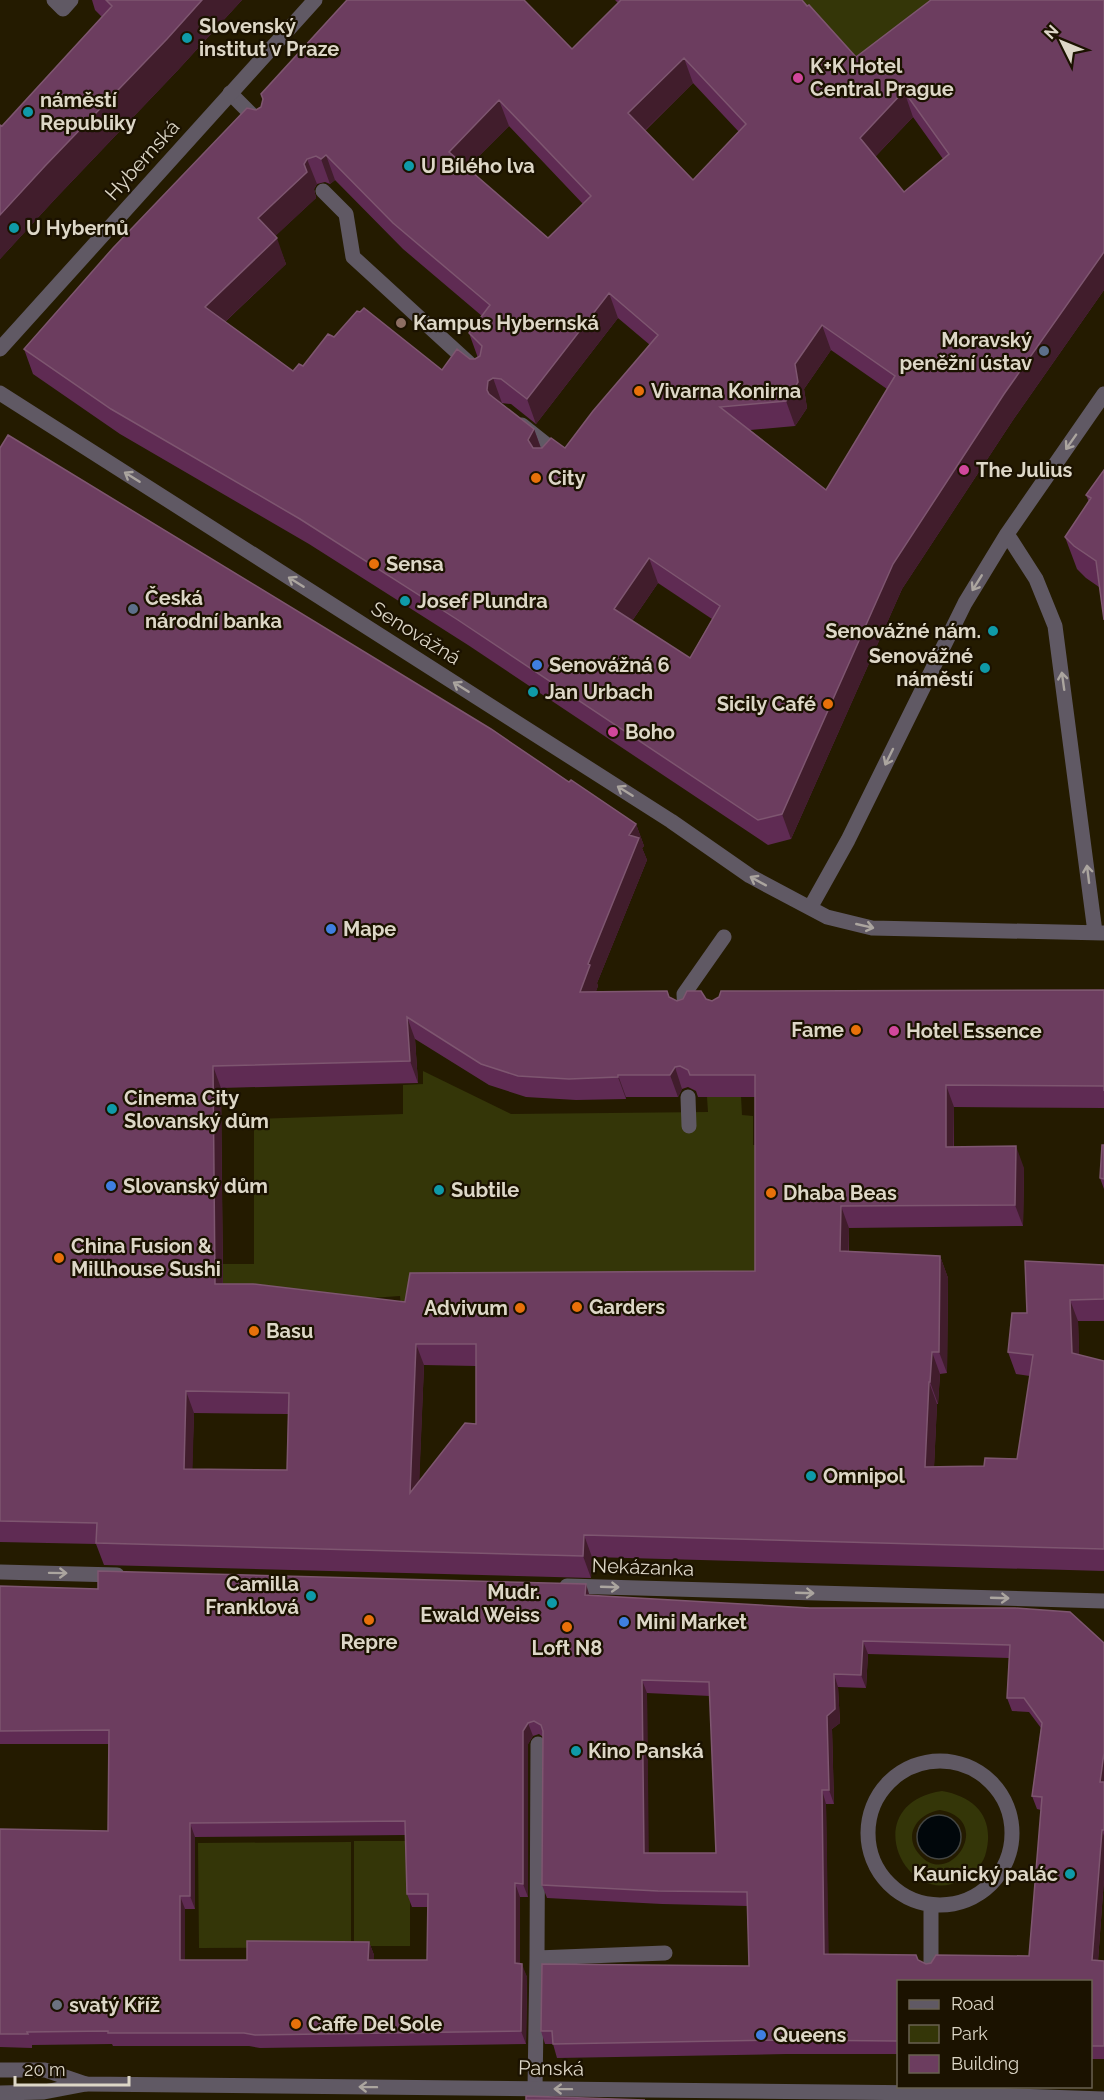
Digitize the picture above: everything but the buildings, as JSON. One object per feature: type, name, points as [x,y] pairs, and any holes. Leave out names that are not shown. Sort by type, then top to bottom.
[{"type":"street","points":[[54,0],[63,9],[71,0]]},
{"type":"street","name":"Hybernská","points":[[0,349],[315,0]]},
{"type":"street","points":[[230,93],[263,126]]},
{"type":"street","points":[[323,191],[346,214],[353,257],[482,375]]},
{"type":"street","name":"Senovážná","points":[[0,393],[671,821],[750,876],[810,908]]},
{"type":"street","points":[[1007,534],[1036,579],[1055,626],[1100,933],[872,928],[827,917],[810,908],[848,840],[965,603],[1007,534],[1104,394]]},
{"type":"street","points":[[514,419],[556,452],[547,465]]},
{"type":"street","points":[[685,1012],[684,994],[724,937]]},
{"type":"street","points":[[688,1097],[689,1126]]},
{"type":"street","points":[[0,1572],[132,1575]]},
{"type":"street","name":"Nekázanka","points":[[549,1586],[1104,1601]]},
{"type":"street","points":[[535,2089],[538,1744]]},
{"type":"street","points":[[928,1761],[953,1761],[977,1769],[996,1785],[1009,1807],[1014,1831],[1010,1856],[998,1878],[979,1895],[956,1904],[931,1905],[909,1899],[890,1886],[876,1868],[869,1846],[868,1823],[875,1801],[888,1782],[907,1768],[928,1761]]},
{"type":"street","points":[[931,1905],[931,1968]]},
{"type":"street","points":[[537,1958],[666,1953]]},
{"type":"street","name":"Panská","points":[[0,2070],[45,2070],[86,2084],[535,2089],[931,2090],[990,2098],[1104,2099]]},
{"type":"street","points":[[0,2093],[44,2092],[86,2084]]},
{"type":"green space","points":[[790,0],[973,0],[864,83]]},
{"type":"green space","points":[[423,1071],[511,1114],[708,1112],[707,1097],[741,1096],[742,1115],[753,1116],[753,1145],[763,1145],[763,1272],[401,1307],[400,1296],[221,1308],[221,1264],[254,1264],[254,1119],[403,1114],[403,1085],[423,1084]]},
{"type":"green space","points":[[942,1791],[965,1799],[981,1812],[988,1832],[988,1843],[979,1867],[963,1879],[942,1886],[923,1881],[908,1870],[898,1853],[895,1834],[901,1815],[916,1800]],"holes":[[[940,1810],[956,1816],[965,1826],[966,1838],[962,1850],[954,1859],[943,1864],[931,1863],[919,1854],[914,1846],[912,1839],[915,1826],[925,1815]]]},
{"type":"green space","points":[[354,1841],[410,1841],[410,1946],[354,1946]]},
{"type":"green space","points":[[351,1842],[351,1947],[199,1948],[198,1843]]},
{"type":"shaded area","points":[[939,1815],[954,1822],[961,1837],[954,1852],[939,1859],[924,1852],[917,1837],[924,1822]]},
{"type":"place","name":"Slovenský institut v Praze","points":[[187,38]]},
{"type":"place","name":"K+K Hotel Central Prague","points":[[798,78]]},
{"type":"place","name":"náměstí Republiky","points":[[28,112]]},
{"type":"place","name":"U Bílého lva","points":[[409,166]]},
{"type":"place","name":"U Hybernů","points":[[14,228]]},
{"type":"place","name":"Kampus Hybernská","points":[[401,323]]},
{"type":"place","name":"Moravský peněžní ústav","points":[[1044,351]]},
{"type":"place","name":"Vivarna Konirna","points":[[639,391]]},
{"type":"place","name":"The Julius","points":[[964,470]]},
{"type":"place","name":"City","points":[[536,478]]},
{"type":"place","name":"Sensa","points":[[374,564]]},
{"type":"place","name":"Josef Plundra","points":[[405,601]]},
{"type":"place","name":"Česká národní banka","points":[[133,609]]},
{"type":"place","name":"Senovážné nám.","points":[[993,631]]},
{"type":"place","name":"Senovážná 6","points":[[537,665]]},
{"type":"place","name":"Senovážné náměstí","points":[[985,668]]},
{"type":"place","name":"Jan Urbach","points":[[533,692]]},
{"type":"place","name":"Sicily Café","points":[[828,704]]},
{"type":"place","name":"Boho","points":[[613,732]]},
{"type":"place","name":"Mape","points":[[331,929]]},
{"type":"place","name":"Fame","points":[[856,1030]]},
{"type":"place","name":"Hotel Essence","points":[[894,1031]]},
{"type":"place","name":"Cinema City Slovanský dům","points":[[112,1109]]},
{"type":"place","name":"Slovanský dům","points":[[111,1186]]},
{"type":"place","name":"Subtile","points":[[439,1190]]},
{"type":"place","name":"Dhaba Beas","points":[[771,1193]]},
{"type":"place","name":"China Fusion & Millhouse Sushi","points":[[59,1258]]},
{"type":"place","name":"Garders","points":[[577,1307]]},
{"type":"place","name":"Advivum","points":[[520,1308]]},
{"type":"place","name":"Basu","points":[[254,1331]]},
{"type":"place","name":"Omnipol","points":[[811,1476]]},
{"type":"place","name":"Camilla Franklová","points":[[311,1596]]},
{"type":"place","name":"Mudr. Ewald Weiss","points":[[552,1603]]},
{"type":"place","name":"Repre","points":[[369,1620]]},
{"type":"place","name":"Mini Market","points":[[624,1622]]},
{"type":"place","name":"Loft N8","points":[[567,1627]]},
{"type":"place","name":"Kino Panská","points":[[576,1751]]},
{"type":"place","name":"Kaunický palác","points":[[1070,1874]]},
{"type":"place","name":"svatý Kříž","points":[[57,2005]]},
{"type":"place","name":"Caffe Del Sole","points":[[296,2024]]},
{"type":"place","name":"Queens","points":[[761,2035]]}]
